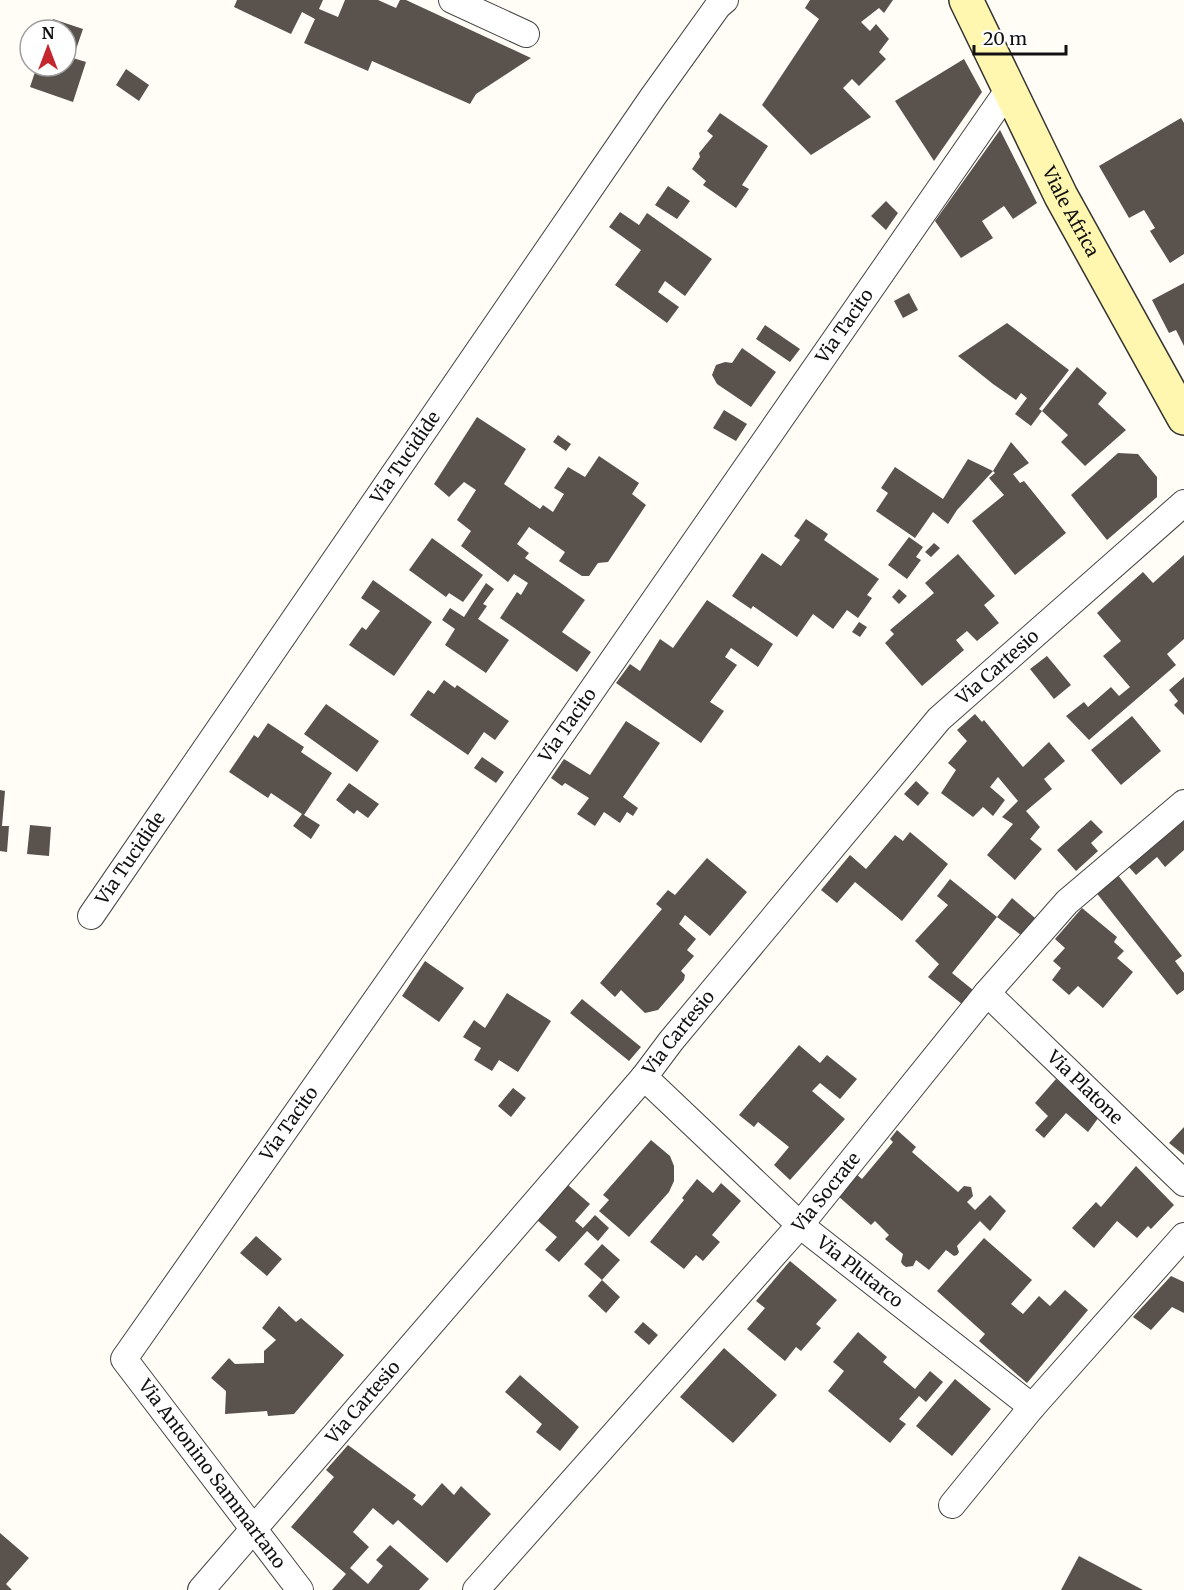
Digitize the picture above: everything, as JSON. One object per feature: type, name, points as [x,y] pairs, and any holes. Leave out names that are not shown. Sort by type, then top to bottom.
[{"type":"main road","name":"Viale Africa","points":[[966,0],[1061,196],[1184,418]]},
{"type":"street","points":[[452,0],[526,34]]},
{"type":"street","name":"Via Tucidide","points":[[91,916],[652,98],[717,6],[725,0]]},
{"type":"street","name":"Via Tacito","points":[[124,1359],[468,869],[1009,89]]},
{"type":"street","name":"Via Cartesio","points":[[201,1590],[644,1077],[671,1041],[939,719],[1184,502]]},
{"type":"street","name":"Via Socrate","points":[[476,1590],[800,1225],[987,993],[1067,902],[1184,803]]},
{"type":"street","name":"Via Platone","points":[[987,993],[1184,1183]]},
{"type":"street","name":"Via Plutarco","points":[[644,1077],[800,1225],[1032,1407]]},
{"type":"street","points":[[952,1505],[1032,1407],[1184,1236]]},
{"type":"street","name":"Via Antonino Sammartano","points":[[124,1359],[300,1590]]},
{"type":"building","points":[[237,0],[323,0],[319,9],[338,17],[345,0],[378,0],[396,8],[400,0],[406,0],[531,58],[476,94],[470,104],[372,61],[368,71],[304,43],[315,19],[302,12],[291,34],[234,7]]},
{"type":"building","points":[[810,0],[893,0],[884,13],[879,8],[861,22],[870,31],[876,24],[889,39],[879,52],[886,59],[859,86],[852,79],[843,88],[871,117],[811,155],[762,105],[819,19],[805,8]]},
{"type":"building","points":[[78,27],[83,29],[78,44]]},
{"type":"building","points":[[964,59],[982,92],[934,161],[895,101]]},
{"type":"building","points":[[78,60],[86,62],[73,102],[30,87],[33,78],[78,78]]},
{"type":"building","points":[[126,69],[149,85],[139,101],[116,85]]},
{"type":"building","points":[[720,113],[768,146],[742,185],[749,189],[736,208],[703,185],[706,181],[692,169],[700,157],[699,153],[713,136],[707,131]]},
{"type":"building","points":[[1181,118],[1184,123],[1184,254],[1170,263],[1150,231],[1155,228],[1144,210],[1129,218],[1099,166]]},
{"type":"building","points":[[1000,130],[1037,203],[1013,219],[1004,206],[982,221],[993,238],[961,258],[935,221]]},
{"type":"building","points":[[668,186],[690,201],[677,219],[655,205]]},
{"type":"building","points":[[886,201],[898,213],[886,230],[871,216]]},
{"type":"building","points":[[620,212],[639,225],[647,213],[712,259],[685,296],[665,281],[658,292],[679,307],[667,323],[615,285],[641,250],[609,227]]},
{"type":"building","points":[[1184,283],[1184,346],[1176,330],[1169,333],[1152,300]]},
{"type":"building","points":[[909,293],[918,310],[903,318],[894,301]]},
{"type":"building","points":[[1007,323],[1069,370],[1039,409],[1042,411],[1031,426],[1015,414],[1027,398],[1021,393],[1016,400],[958,356]]},
{"type":"building","points":[[765,325],[800,349],[790,362],[756,339]]},
{"type":"building","points":[[742,348],[776,372],[751,407],[717,384],[712,375],[716,365],[725,362],[732,363]]},
{"type":"building","points":[[1077,367],[1107,393],[1098,404],[1126,430],[1085,466],[1061,442],[1068,435],[1042,411]]},
{"type":"building","points":[[724,410],[747,424],[736,441],[713,428]]},
{"type":"building","points":[[477,417],[526,449],[504,484],[540,509],[543,505],[553,512],[564,494],[554,488],[568,467],[585,477],[599,456],[639,483],[632,494],[646,505],[608,562],[598,563],[589,576],[582,576],[559,561],[565,552],[529,527],[517,544],[529,553],[525,558],[585,600],[562,632],[591,652],[577,672],[500,618],[517,592],[521,595],[528,583],[514,574],[508,582],[461,546],[471,531],[457,520],[476,490],[464,482],[449,497],[434,484]]},
{"type":"building","points":[[558,435],[571,444],[566,451],[553,442]]},
{"type":"building","points":[[1011,442],[1029,463],[1013,474],[1020,483],[1024,481],[1066,533],[1015,575],[972,521],[1004,495],[989,478],[995,473],[993,471]]},
{"type":"building","points":[[1118,453],[1138,454],[1157,477],[1157,497],[1107,540],[1071,495]]},
{"type":"building","points":[[968,459],[993,471],[957,510],[948,524],[933,512],[915,538],[876,511],[888,493],[881,488],[895,467],[943,499]]},
{"type":"building","points":[[806,519],[828,534],[824,540],[879,579],[867,595],[872,598],[858,618],[847,610],[833,629],[813,614],[797,637],[753,606],[751,609],[732,596],[762,553],[781,566],[800,540],[794,536]]},
{"type":"building","points":[[909,537],[923,547],[916,557],[921,560],[907,579],[888,565]]},
{"type":"building","points":[[432,538],[483,575],[463,602],[449,593],[446,597],[409,570]]},
{"type":"building","points":[[934,543],[940,548],[931,557],[925,552]]},
{"type":"building","points":[[958,554],[995,596],[984,605],[999,623],[977,641],[967,631],[956,640],[964,650],[922,686],[885,643],[894,634],[890,630],[934,593],[925,583]]},
{"type":"building","points":[[1184,555],[1184,639],[1167,654],[1176,665],[1089,740],[1066,716],[1084,702],[1088,707],[1111,687],[1119,696],[1130,687],[1103,656],[1121,641],[1097,613],[1143,572],[1153,583]]},
{"type":"building","points":[[373,580],[432,622],[394,676],[349,645],[362,627],[366,630],[380,611],[361,598]]},
{"type":"building","points":[[486,583],[494,589],[483,604],[487,606],[478,619],[509,640],[486,673],[445,645],[455,629],[442,620],[450,608],[464,617]]},
{"type":"building","points":[[899,589],[907,596],[899,604],[892,597]]},
{"type":"building","points":[[707,600],[773,644],[758,667],[731,648],[725,657],[737,665],[710,702],[724,711],[701,743],[616,683],[630,664],[640,671],[660,639],[673,648]]},
{"type":"building","points":[[859,622],[867,627],[860,637],[852,632]]},
{"type":"building","points":[[1047,656],[1071,685],[1054,699],[1030,669]]},
{"type":"building","points":[[1184,677],[1184,715],[1174,705],[1178,701],[1169,690]]},
{"type":"building","points":[[444,680],[455,688],[457,685],[509,721],[495,740],[484,732],[468,755],[410,715],[428,690],[434,694]]},
{"type":"building","points":[[326,704],[379,741],[357,772],[304,734]]},
{"type":"building","points":[[975,714],[982,722],[984,720],[1023,767],[1049,742],[1065,761],[1044,779],[1052,789],[1026,811],[1040,827],[1030,839],[1042,849],[1015,880],[987,855],[1013,824],[1002,817],[1018,801],[998,777],[990,787],[1005,800],[993,816],[983,807],[973,817],[941,793],[956,770],[948,763],[967,741],[957,730]]},
{"type":"building","points":[[1132,716],[1161,751],[1121,785],[1091,750]]},
{"type":"building","points":[[626,721],[660,743],[623,797],[638,808],[633,816],[627,812],[620,823],[604,812],[595,826],[577,814],[589,798],[565,783],[562,786],[551,778],[564,759],[590,775]]},
{"type":"building","points":[[268,723],[304,747],[301,752],[332,773],[304,815],[320,825],[311,839],[293,826],[302,814],[271,793],[268,798],[229,772],[254,735],[258,738]]},
{"type":"building","points":[[482,757],[504,772],[496,783],[474,768]]},
{"type":"building","points":[[916,781],[929,793],[918,806],[904,794]]},
{"type":"building","points":[[349,783],[379,804],[368,818],[357,810],[354,814],[336,800]]},
{"type":"building","points":[[0,790],[5,791],[2,826],[9,826],[7,852],[0,851]]},
{"type":"building","points":[[1184,817],[1184,850],[1165,867],[1157,857],[1136,875],[1128,866]]},
{"type":"building","points":[[1091,820],[1103,832],[1091,843],[1098,851],[1076,871],[1057,850]]},
{"type":"building","points":[[30,825],[51,827],[49,856],[27,854]]},
{"type":"building","points":[[910,832],[948,864],[902,921],[855,882],[837,903],[821,890],[850,855],[866,869],[895,835],[903,841]]},
{"type":"building","points":[[707,858],[747,892],[710,936],[685,915],[679,924],[696,939],[687,950],[694,956],[681,971],[685,975],[684,980],[658,1010],[645,1013],[621,990],[615,997],[600,983],[662,909],[656,904],[668,890],[675,895]]},
{"type":"building","points":[[1117,874],[1182,956],[1175,961],[1184,973],[1184,990],[1177,995],[1095,891]]},
{"type":"building","points":[[950,879],[997,917],[952,973],[973,990],[962,1004],[928,977],[939,964],[915,941],[948,905],[937,896]]},
{"type":"building","points":[[1012,898],[1035,918],[1021,935],[997,917]]},
{"type":"building","points":[[1082,908],[1117,937],[1114,942],[1124,951],[1117,958],[1133,972],[1103,1008],[1078,986],[1069,995],[1052,980],[1061,968],[1053,961],[1065,948],[1055,939]]},
{"type":"building","points":[[425,961],[464,988],[439,1022],[402,996]]},
{"type":"building","points":[[507,993],[551,1021],[518,1072],[499,1060],[492,1071],[474,1060],[481,1048],[463,1037],[474,1020],[485,1028]]},
{"type":"building","points":[[582,999],[641,1047],[629,1061],[570,1013]]},
{"type":"building","points":[[799,1045],[820,1063],[827,1055],[857,1079],[840,1099],[820,1083],[812,1091],[845,1119],[790,1180],[774,1165],[789,1147],[758,1122],[754,1127],[739,1115]]},
{"type":"building","points":[[1056,1079],[1099,1117],[1088,1132],[1066,1113],[1044,1138],[1035,1130],[1048,1116],[1035,1103]]},
{"type":"building","points":[[513,1088],[526,1098],[511,1117],[498,1106]]},
{"type":"building","points":[[1184,1127],[1184,1155],[1169,1143]]},
{"type":"building","points":[[897,1130],[916,1147],[912,1152],[958,1192],[964,1186],[971,1187],[973,1196],[967,1202],[975,1210],[990,1195],[1006,1211],[990,1231],[980,1221],[957,1246],[959,1252],[957,1255],[954,1256],[946,1250],[929,1270],[916,1260],[913,1266],[903,1265],[901,1262],[903,1254],[885,1239],[889,1235],[875,1221],[871,1225],[838,1196],[856,1174],[862,1179],[893,1142],[890,1139]]},
{"type":"building","points":[[651,1140],[670,1156],[674,1166],[674,1181],[669,1192],[629,1237],[599,1211],[609,1200],[603,1195]]},
{"type":"building","points":[[1136,1166],[1174,1205],[1151,1229],[1148,1226],[1137,1238],[1117,1221],[1094,1248],[1072,1228],[1096,1202],[1101,1207]]},
{"type":"building","points":[[697,1179],[713,1193],[721,1183],[741,1201],[712,1235],[720,1242],[703,1261],[696,1255],[684,1269],[650,1242],[684,1200],[682,1198]]},
{"type":"building","points":[[568,1185],[590,1204],[575,1221],[583,1228],[595,1215],[609,1228],[598,1241],[587,1231],[559,1262],[545,1250],[557,1237],[537,1220]]},
{"type":"building","points":[[256,1236],[282,1259],[267,1276],[240,1253]]},
{"type":"building","points":[[984,1238],[1032,1280],[1011,1304],[1023,1314],[1039,1296],[1050,1306],[1065,1290],[1088,1310],[1027,1383],[979,1341],[985,1334],[937,1291]]},
{"type":"building","points":[[602,1244],[620,1260],[602,1280],[584,1264]]},
{"type":"building","points":[[790,1261],[837,1300],[816,1324],[821,1328],[801,1351],[796,1347],[785,1361],[747,1329],[765,1308],[756,1301]]},
{"type":"building","points":[[1171,1276],[1184,1282],[1184,1313],[1172,1307],[1151,1330],[1133,1317]]},
{"type":"building","points":[[602,1280],[620,1297],[606,1313],[588,1296]]},
{"type":"building","points":[[279,1306],[296,1322],[301,1318],[344,1355],[294,1414],[268,1416],[267,1411],[225,1414],[226,1391],[211,1378],[229,1358],[235,1364],[264,1363],[264,1351],[276,1340],[262,1328]]},
{"type":"building","points":[[643,1322],[658,1335],[649,1345],[634,1332]]},
{"type":"building","points":[[858,1332],[887,1357],[883,1362],[915,1389],[930,1371],[943,1382],[926,1402],[919,1396],[899,1419],[906,1424],[890,1443],[828,1391],[844,1371],[833,1362]]},
{"type":"building","points":[[724,1348],[777,1395],[733,1443],[680,1397]]},
{"type":"building","points":[[520,1375],[579,1427],[560,1451],[536,1432],[542,1424],[505,1392]]},
{"type":"building","points":[[955,1379],[991,1409],[952,1456],[916,1426]]},
{"type":"building","points":[[348,1445],[416,1495],[413,1499],[422,1506],[442,1483],[454,1495],[461,1486],[491,1514],[447,1563],[398,1520],[393,1525],[373,1508],[353,1532],[369,1547],[350,1568],[368,1584],[383,1566],[376,1560],[390,1545],[429,1579],[419,1590],[332,1590],[346,1574],[291,1527],[334,1477],[326,1470]]},
{"type":"building","points":[[0,1533],[29,1558],[6,1584],[12,1590],[0,1590]]},
{"type":"building","points":[[1079,1556],[1143,1590],[1061,1590]]}]
